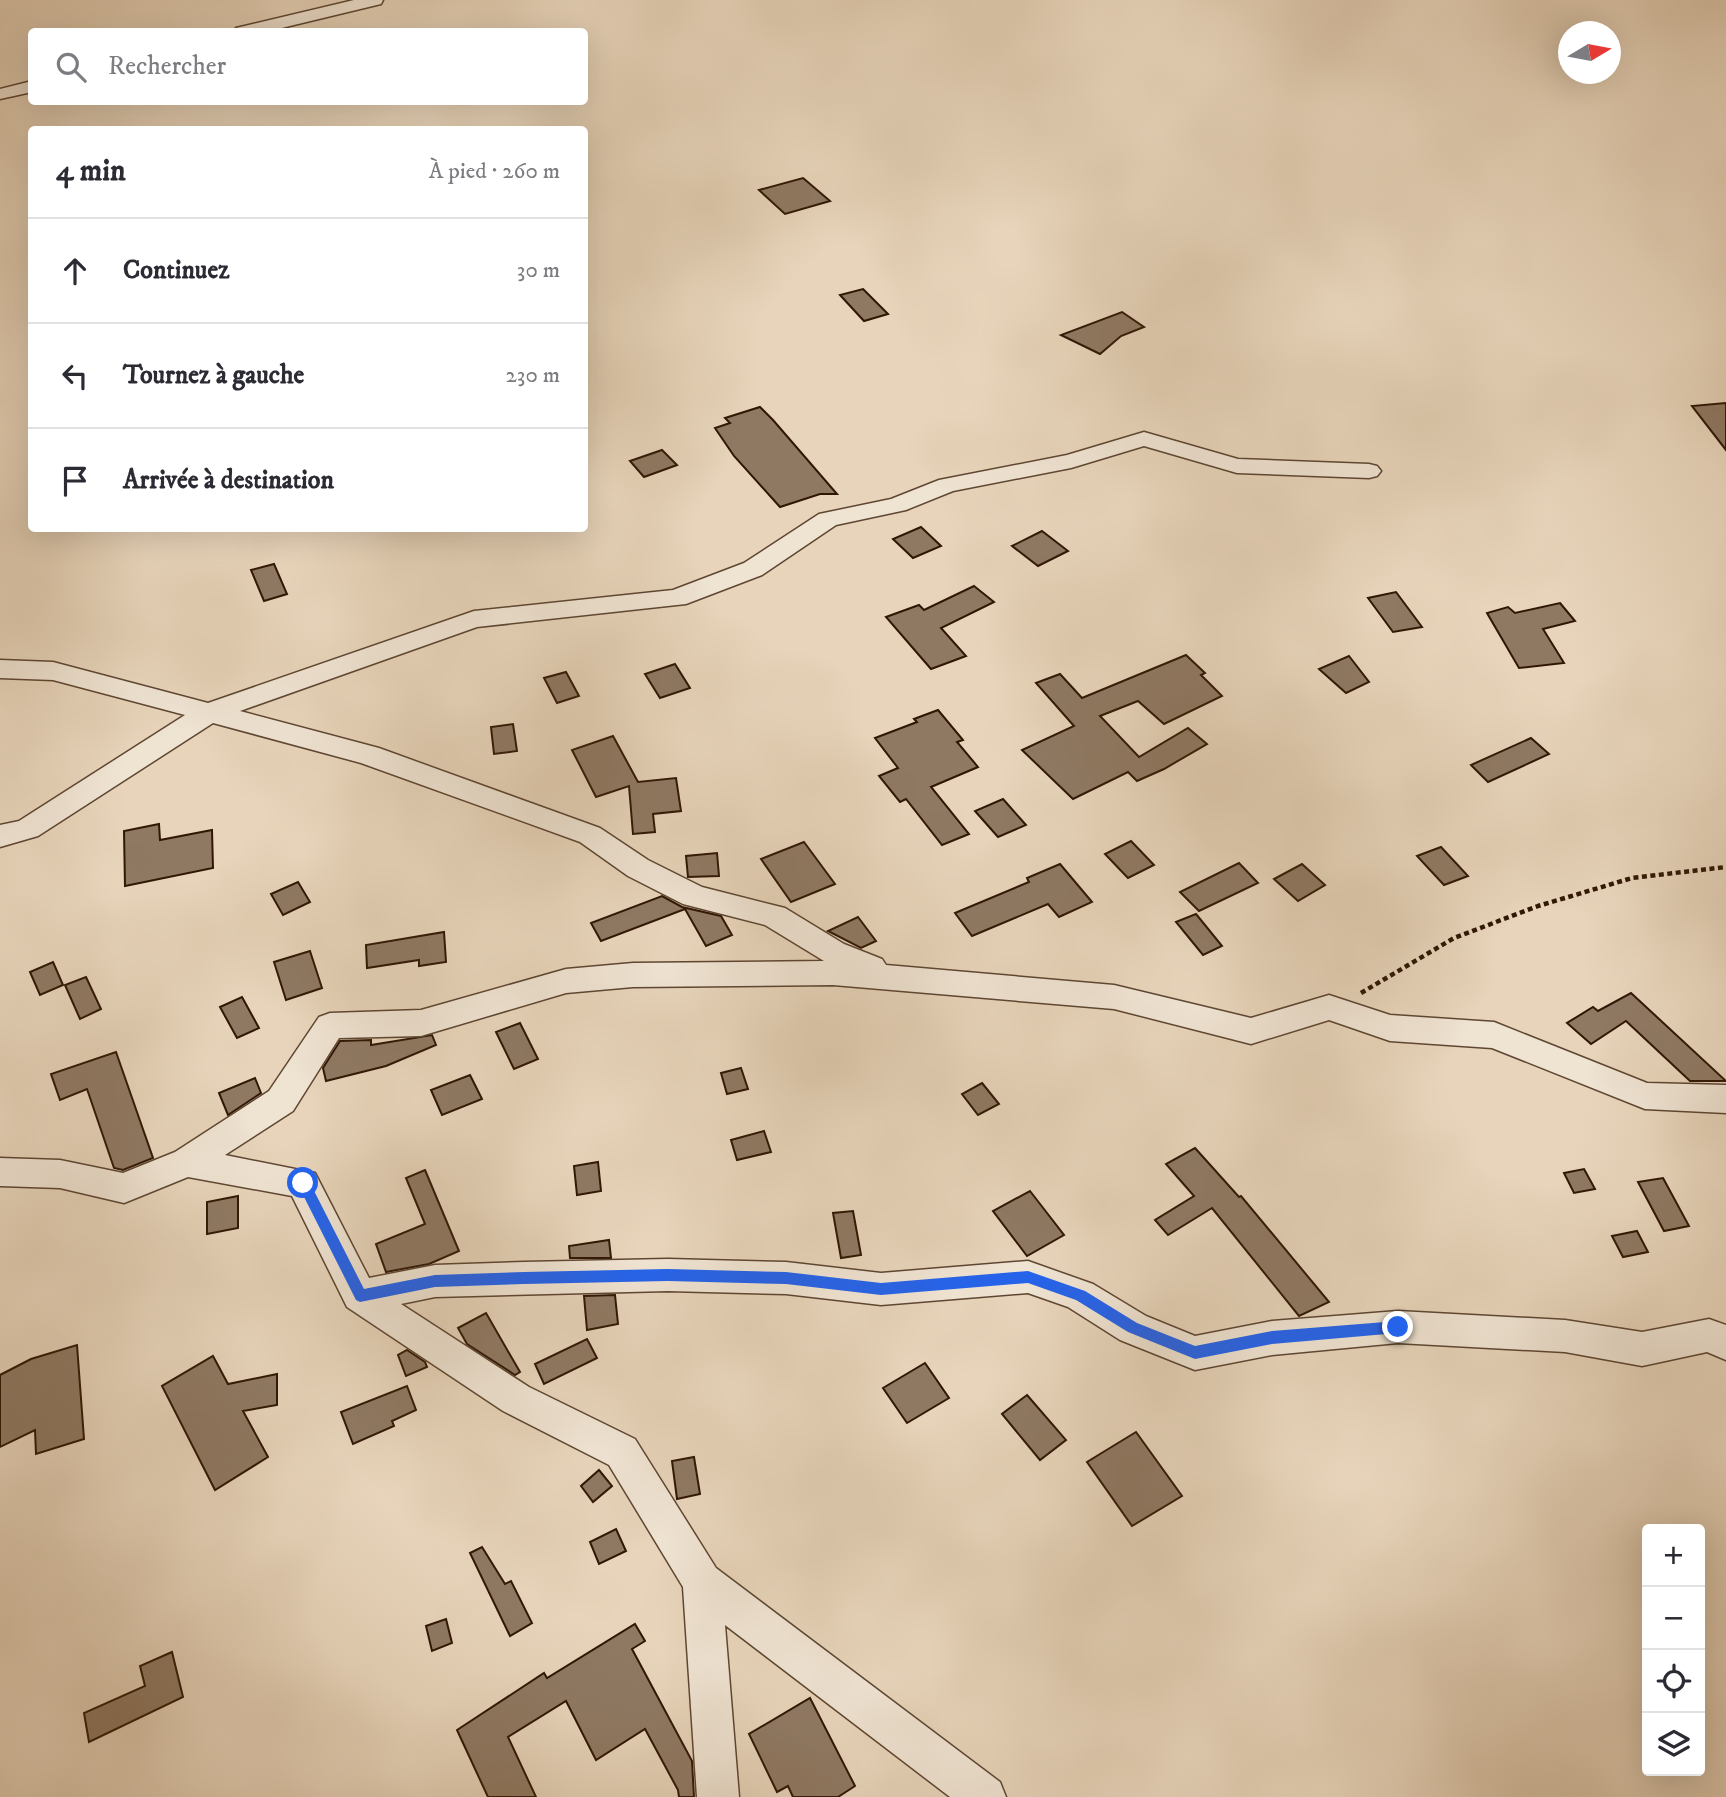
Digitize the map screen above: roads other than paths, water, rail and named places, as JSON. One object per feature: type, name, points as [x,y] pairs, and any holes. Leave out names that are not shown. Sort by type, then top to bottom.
[{"type":"street","points":[[259,28],[375,0]]},
{"type":"street","points":[[0,94],[28,87]]},
{"type":"street","points":[[0,836],[28,828],[208,713],[474,619],[677,598],[752,569],[828,519],[897,505],[947,485],[1071,461],[1144,439],[1237,466],[1369,471]]},
{"type":"street","points":[[0,669],[53,671],[369,755],[590,835],[638,868],[694,896],[774,916],[833,952],[907,981]]},
{"type":"street","points":[[0,1172],[60,1174],[124,1188],[187,1162],[281,1101],[330,1026],[421,1023],[566,981],[633,975],[833,973],[1114,997],[1251,1031],[1329,1007],[1390,1028],[1494,1035],[1645,1096],[1726,1099]]},
{"type":"street","points":[[187,1162],[303,1183],[360,1296],[516,1399],[622,1452],[702,1582],[985,1797]]},
{"type":"street","points":[[360,1296],[435,1281],[511,1278],[720,1276],[786,1278],[881,1289],[1028,1277],[1080,1295],[1133,1328],[1195,1353],[1272,1338],[1398,1327],[1565,1336],[1642,1349],[1709,1335],[1726,1343]]},
{"type":"street","points":[[702,1582],[718,1797]]}]
